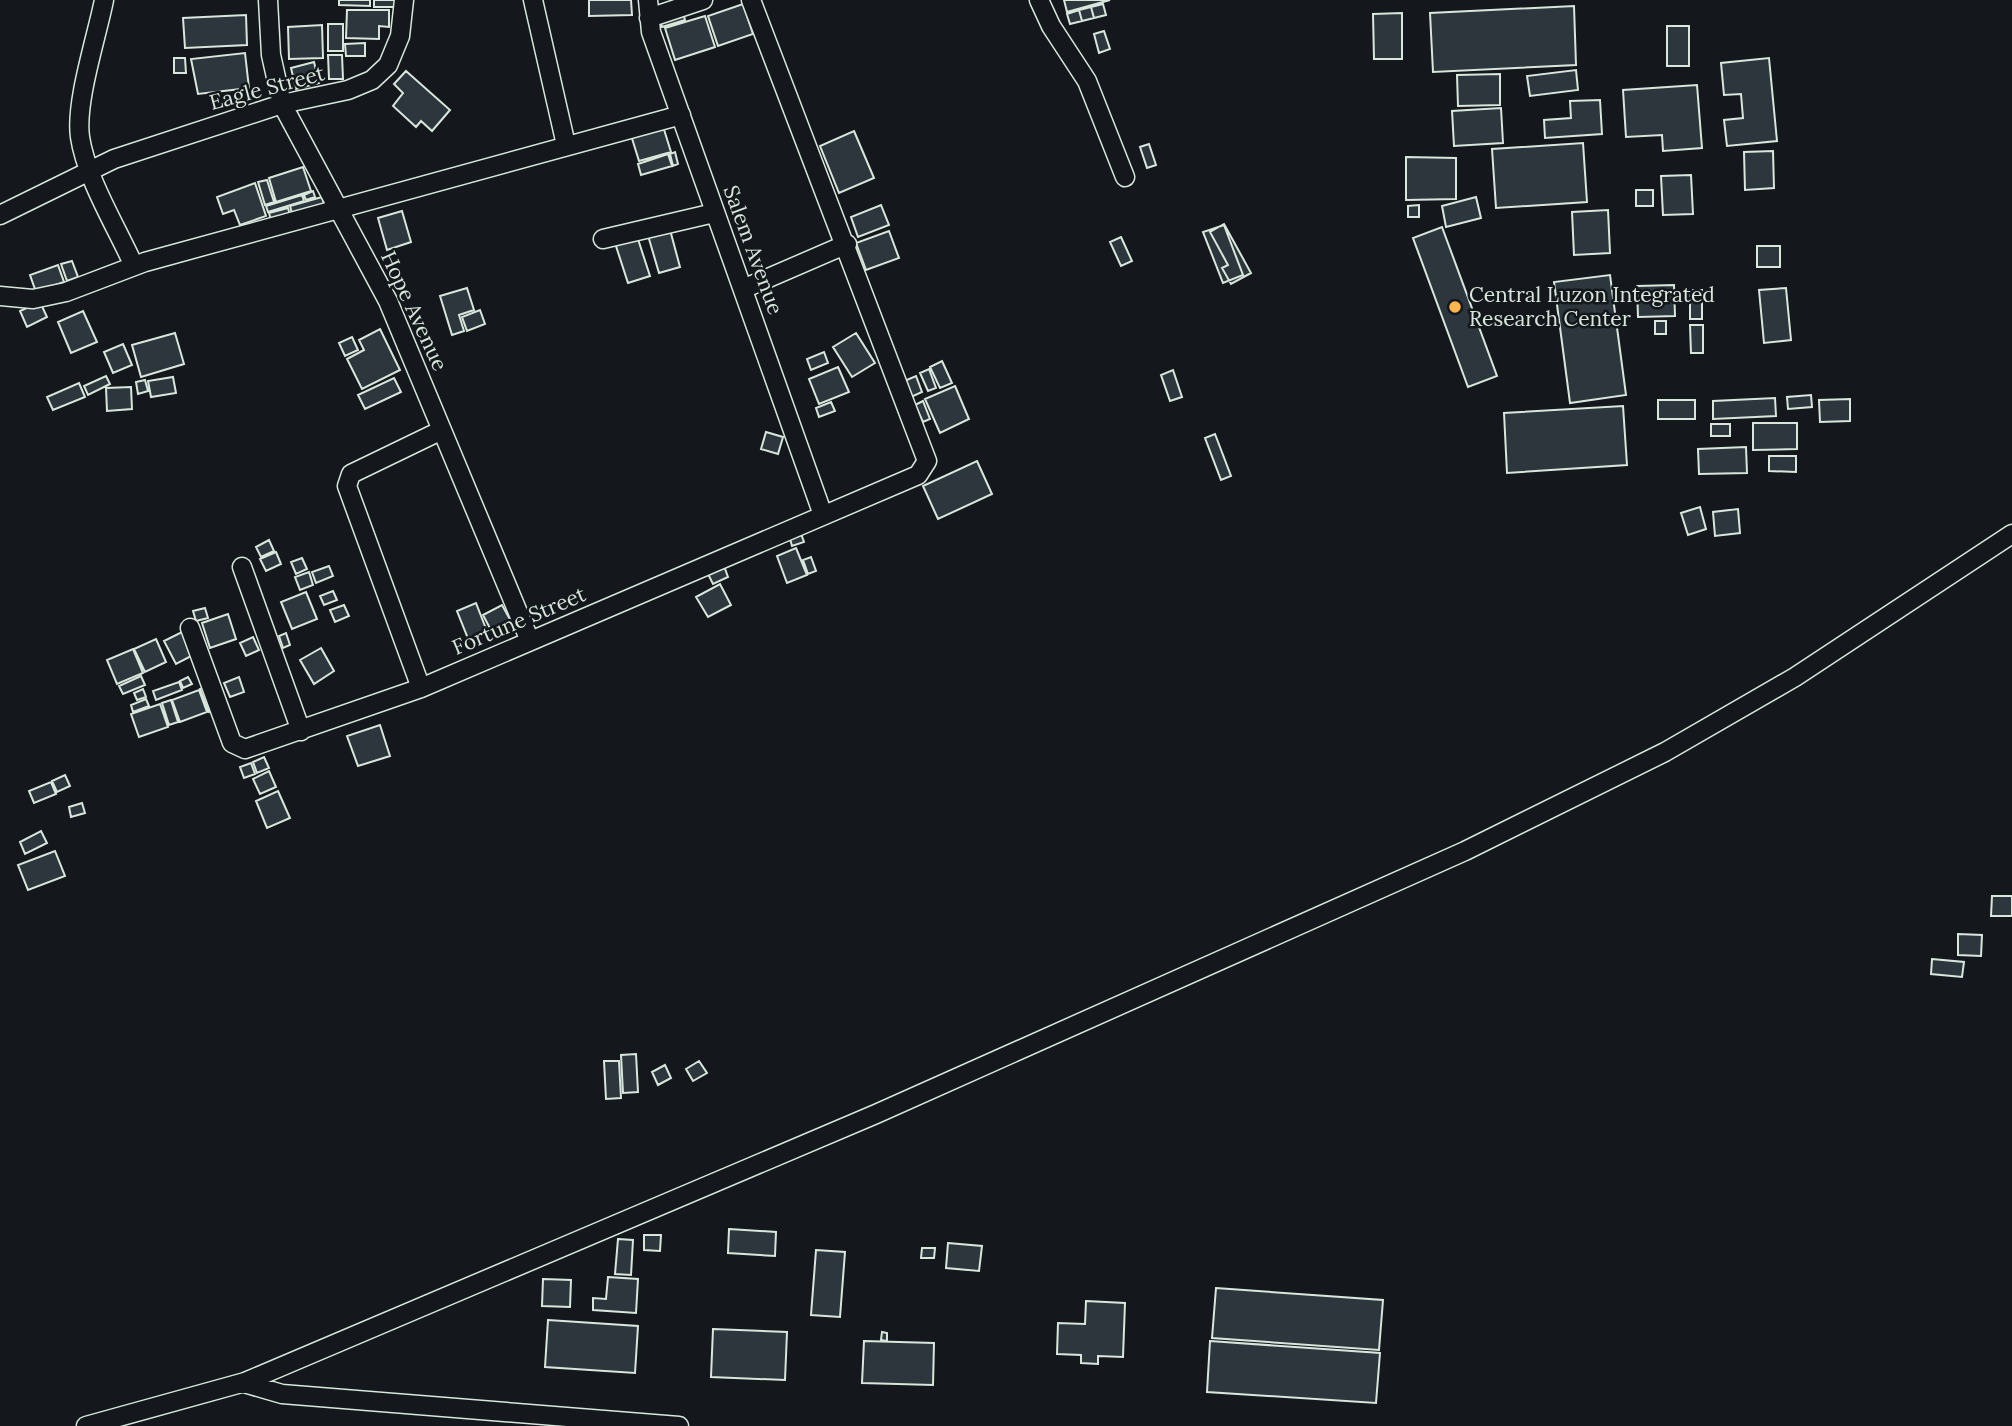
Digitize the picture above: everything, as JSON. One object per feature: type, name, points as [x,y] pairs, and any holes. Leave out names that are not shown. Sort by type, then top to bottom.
[{"type":"street","points":[[104,0],[83,98],[80,136],[90,170],[134,266]]},
{"type":"street","name":"Hope Avenue","points":[[268,0],[271,55],[282,104],[388,301],[530,641]]},
{"type":"street","name":"Eagle Street","points":[[0,215],[28,204],[90,170],[145,148],[282,104],[348,90],[372,80],[388,65],[400,36],[404,0]]},
{"type":"street","points":[[533,0],[566,145]]},
{"type":"street","points":[[649,9],[703,0]]},
{"type":"street","points":[[743,289],[847,244],[751,0]]},
{"type":"street","points":[[1039,0],[1051,26],[1087,80],[1125,177]]},
{"type":"street","name":"Salem Avenue","points":[[649,9],[714,213],[823,515]]},
{"type":"street","points":[[0,296],[33,299],[65,292],[134,266],[337,207],[681,115]]},
{"type":"street","points":[[603,239],[714,213]]},
{"type":"street","name":"Fortune Street","points":[[190,628],[232,743],[245,749],[421,688],[918,475],[927,461],[847,244]]},
{"type":"street","points":[[421,688],[347,486],[351,474],[361,468],[442,430]]},
{"type":"street","points":[[86,1426],[244,1382],[876,1114],[1465,851],[1665,752],[1795,677],[2012,534]]},
{"type":"street","points":[[242,567],[301,731]]},
{"type":"street","points":[[244,1382],[282,1394],[679,1426]]},
{"type":"building","points":[[339,0],[370,0],[370,6],[339,5]]},
{"type":"building","points":[[374,0],[400,0],[400,7],[374,7]]},
{"type":"building","points":[[589,0],[631,0],[632,15],[589,16]]},
{"type":"building","points":[[1064,0],[1110,0],[1067,12]]},
{"type":"building","points":[[743,4],[753,34],[718,46],[708,16]]},
{"type":"building","points":[[1103,4],[1106,15],[1094,18],[1091,7]]},
{"type":"building","points":[[1574,6],[1576,65],[1433,72],[1430,13]]},
{"type":"building","points":[[1091,7],[1094,18],[1082,21],[1079,10]]},
{"type":"building","points":[[347,10],[389,10],[389,27],[379,26],[379,39],[346,38]]},
{"type":"building","points":[[1079,10],[1082,21],[1070,24],[1067,14]]},
{"type":"building","points":[[683,12],[685,20],[662,27],[659,20]]},
{"type":"building","points":[[1402,13],[1402,59],[1374,59],[1373,14]]},
{"type":"building","points":[[246,15],[247,45],[185,48],[183,18]]},
{"type":"building","points":[[705,16],[715,47],[675,60],[665,28]]},
{"type":"building","points":[[328,24],[343,24],[343,51],[328,51]]},
{"type":"building","points":[[322,25],[323,58],[289,59],[288,27]]},
{"type":"building","points":[[1667,26],[1689,26],[1689,66],[1667,66]]},
{"type":"building","points":[[1104,31],[1110,49],[1099,53],[1094,34]]},
{"type":"building","points":[[365,43],[365,56],[346,56],[345,44]]},
{"type":"building","points":[[245,53],[249,88],[198,94],[191,59]]},
{"type":"building","points":[[328,55],[342,55],[343,79],[329,79]]},
{"type":"building","points":[[174,58],[185,58],[186,73],[174,73]]},
{"type":"building","points":[[1769,58],[1777,141],[1727,146],[1724,120],[1743,118],[1741,94],[1724,95],[1721,63]]},
{"type":"building","points":[[314,62],[319,83],[296,89],[291,68]]},
{"type":"building","points":[[1576,70],[1578,90],[1530,96],[1527,76]]},
{"type":"building","points":[[406,71],[450,110],[432,131],[421,121],[416,127],[393,106],[403,93],[394,84]]},
{"type":"building","points":[[1500,74],[1500,105],[1458,106],[1457,75]]},
{"type":"building","points":[[1697,85],[1702,148],[1663,151],[1662,135],[1626,137],[1623,90]]},
{"type":"building","points":[[1600,100],[1602,134],[1545,138],[1544,120],[1571,118],[1570,101]]},
{"type":"building","points":[[1501,108],[1503,143],[1454,146],[1452,111]]},
{"type":"building","points":[[662,123],[671,152],[639,161],[630,132]]},
{"type":"building","points":[[854,131],[874,178],[839,193],[820,146]]},
{"type":"building","points":[[1583,143],[1587,202],[1496,208],[1492,149]]},
{"type":"building","points":[[1149,144],[1156,165],[1147,168],[1140,147]]},
{"type":"building","points":[[1773,151],[1774,188],[1745,190],[1744,152]]},
{"type":"building","points":[[675,152],[678,164],[673,166],[670,154]]},
{"type":"building","points":[[668,154],[672,166],[641,175],[638,164]]},
{"type":"building","points":[[1406,157],[1456,158],[1456,199],[1406,200]]},
{"type":"building","points":[[303,167],[311,191],[276,202],[269,178]]},
{"type":"building","points":[[1691,175],[1693,214],[1663,215],[1661,176]]},
{"type":"building","points":[[267,180],[274,202],[265,205],[258,182]]},
{"type":"building","points":[[255,183],[266,216],[240,225],[234,210],[223,214],[217,197]]},
{"type":"building","points":[[1636,190],[1653,190],[1653,206],[1636,206]]},
{"type":"building","points":[[313,191],[315,197],[306,200],[304,195]]},
{"type":"building","points":[[302,195],[304,201],[268,212],[266,206]]},
{"type":"building","points":[[322,197],[325,208],[293,217],[290,206]]},
{"type":"building","points":[[1476,197],[1481,218],[1446,227],[1442,206]]},
{"type":"building","points":[[881,205],[889,225],[858,237],[851,217]]},
{"type":"building","points":[[1419,205],[1419,217],[1408,217],[1408,206]]},
{"type":"building","points":[[288,208],[291,219],[272,224],[269,213]]},
{"type":"building","points":[[1608,210],[1610,253],[1574,255],[1572,212]]},
{"type":"building","points":[[402,211],[411,242],[387,250],[378,218]]},
{"type":"building","points":[[1224,224],[1251,273],[1231,284],[1222,268],[1228,265],[1210,232]]},
{"type":"building","points":[[1224,225],[1243,275],[1223,283],[1203,232]]},
{"type":"building","points":[[669,226],[680,267],[659,273],[647,232]]},
{"type":"building","name":"Central Luzon Integrated Research Center","points":[[1442,227],[1497,376],[1468,387],[1413,238]]},
{"type":"building","points":[[889,231],[899,258],[866,270],[856,243]]},
{"type":"building","points":[[636,233],[650,276],[628,283],[614,240]]},
{"type":"building","points":[[1121,237],[1132,261],[1121,266],[1110,242]]},
{"type":"building","points":[[1757,246],[1780,246],[1780,267],[1757,267]]},
{"type":"building","points":[[72,261],[78,277],[67,281],[61,264]]},
{"type":"building","points":[[58,265],[64,282],[36,292],[30,275]]},
{"type":"building","points":[[1610,275],[1626,395],[1570,403],[1554,282]]},
{"type":"building","points":[[1674,285],[1675,316],[1638,317],[1637,286]]},
{"type":"building","points":[[467,288],[474,310],[459,315],[464,331],[452,335],[440,296]]},
{"type":"building","points":[[1786,288],[1791,340],[1764,343],[1759,290]]},
{"type":"building","points":[[1690,290],[1702,290],[1702,319],[1690,319]]},
{"type":"building","points":[[40,302],[47,317],[27,327],[20,311]]},
{"type":"building","points":[[480,310],[485,324],[467,331],[462,317]]},
{"type":"building","points":[[83,311],[97,342],[71,353],[58,322]]},
{"type":"building","points":[[1655,321],[1666,321],[1666,334],[1655,334]]},
{"type":"building","points":[[1690,325],[1703,325],[1703,353],[1691,353]]},
{"type":"building","points":[[380,329],[400,370],[362,389],[347,359],[364,350],[359,340]]},
{"type":"building","points":[[175,333],[184,364],[141,377],[132,345]]},
{"type":"building","points":[[856,333],[875,363],[852,377],[833,347]]},
{"type":"building","points":[[352,337],[358,350],[345,356],[339,343]]},
{"type":"building","points":[[123,344],[132,365],[113,373],[104,352]]},
{"type":"building","points":[[824,352],[828,363],[811,370],[807,359]]},
{"type":"building","points":[[942,361],[952,383],[940,388],[930,367]]},
{"type":"building","points":[[838,367],[849,392],[819,404],[809,379]]},
{"type":"building","points":[[929,369],[936,388],[928,391],[920,373]]},
{"type":"building","points":[[1173,370],[1182,397],[1170,401],[1161,375]]},
{"type":"building","points":[[106,376],[110,384],[88,395],[84,386]]},
{"type":"building","points":[[916,376],[922,392],[909,398],[902,382]]},
{"type":"building","points":[[173,377],[176,393],[151,397],[148,381]]},
{"type":"building","points":[[394,378],[401,392],[365,409],[358,395]]},
{"type":"building","points":[[145,380],[148,391],[138,394],[136,382]]},
{"type":"building","points":[[79,383],[85,397],[53,410],[47,397]]},
{"type":"building","points":[[955,386],[969,419],[940,433],[925,399]]},
{"type":"building","points":[[131,387],[132,409],[107,411],[106,388]]},
{"type":"building","points":[[1811,395],[1812,407],[1788,409],[1787,397]]},
{"type":"building","points":[[1775,398],[1776,416],[1713,419],[1713,401]]},
{"type":"building","points":[[1850,399],[1850,421],[1820,422],[1819,400]]},
{"type":"building","points":[[1658,400],[1695,400],[1695,419],[1658,419]]},
{"type":"building","points":[[923,401],[930,419],[923,422],[915,405]]},
{"type":"building","points":[[831,402],[835,411],[819,417],[816,408]]},
{"type":"building","points":[[1623,406],[1627,465],[1507,473],[1504,413]]},
{"type":"building","points":[[1753,423],[1797,423],[1797,449],[1753,450]]},
{"type":"building","points":[[1711,424],[1730,424],[1730,436],[1711,436]]},
{"type":"building","points":[[766,432],[783,437],[778,454],[761,449]]},
{"type":"building","points":[[1215,434],[1231,476],[1221,480],[1205,438]]},
{"type":"building","points":[[1746,447],[1747,473],[1699,474],[1698,449]]},
{"type":"building","points":[[1769,456],[1796,456],[1796,472],[1769,471]]},
{"type":"building","points":[[977,461],[992,494],[938,519],[923,486]]},
{"type":"building","points":[[1700,507],[1706,529],[1688,535],[1681,513]]},
{"type":"building","points":[[1738,509],[1740,533],[1715,536],[1713,512]]},
{"type":"building","points":[[800,531],[804,542],[792,546],[789,535]]},
{"type":"building","points":[[269,540],[274,551],[261,557],[256,547]]},
{"type":"building","points":[[796,548],[807,575],[787,583],[777,556]]},
{"type":"building","points":[[276,552],[281,564],[266,571],[260,559]]},
{"type":"building","points":[[811,557],[816,571],[808,574],[803,560]]},
{"type":"building","points":[[302,558],[307,569],[296,574],[291,562]]},
{"type":"building","points":[[329,566],[333,576],[316,583],[312,572]]},
{"type":"building","points":[[724,566],[728,577],[713,584],[708,574]]},
{"type":"building","points":[[309,572],[313,585],[300,590],[295,577]]},
{"type":"building","points":[[720,584],[731,605],[708,617],[696,597]]},
{"type":"building","points":[[333,591],[337,600],[324,605],[320,596]]},
{"type":"building","points":[[306,592],[317,619],[292,629],[281,602]]},
{"type":"building","points":[[476,603],[488,634],[469,641],[457,611]]},
{"type":"building","points":[[344,605],[349,616],[335,622],[330,610]]},
{"type":"building","points":[[502,605],[513,625],[494,636],[483,615]]},
{"type":"building","points":[[205,608],[208,618],[196,621],[193,611]]},
{"type":"building","points":[[228,614],[236,639],[210,648],[202,623]]},
{"type":"building","points":[[186,630],[197,653],[176,664],[164,641]]},
{"type":"building","points":[[286,633],[290,645],[283,648],[279,636]]},
{"type":"building","points":[[253,637],[259,650],[246,656],[240,643]]},
{"type":"building","points":[[156,639],[166,662],[145,672],[134,649]]},
{"type":"building","points":[[321,648],[334,671],[314,684],[300,660]]},
{"type":"building","points":[[133,649],[143,673],[117,684],[107,660]]},
{"type":"building","points":[[141,676],[145,685],[123,694],[119,686]]},
{"type":"building","points":[[188,677],[192,684],[183,688],[180,681]]},
{"type":"building","points":[[239,677],[244,692],[230,697],[224,683]]},
{"type":"building","points":[[179,682],[182,690],[156,700],[153,691]]},
{"type":"building","points":[[210,685],[218,709],[209,712],[200,689]]},
{"type":"building","points":[[143,689],[146,697],[137,700],[134,693]]},
{"type":"building","points":[[199,690],[207,712],[180,722],[172,700]]},
{"type":"building","points":[[146,699],[149,706],[133,712],[131,705]]},
{"type":"building","points":[[171,700],[178,722],[169,725],[162,703]]},
{"type":"building","points":[[160,704],[168,727],[139,737],[131,714]]},
{"type":"building","points":[[380,725],[390,756],[358,766],[347,736]]},
{"type":"building","points":[[264,757],[269,768],[257,773],[253,762]]},
{"type":"building","points":[[251,763],[255,774],[244,778],[240,767]]},
{"type":"building","points":[[269,771],[276,787],[260,794],[253,779]]},
{"type":"building","points":[[65,775],[70,786],[57,792],[52,781]]},
{"type":"building","points":[[51,782],[56,794],[34,803],[29,791]]},
{"type":"building","points":[[278,791],[290,818],[267,828],[256,801]]},
{"type":"building","points":[[82,803],[85,813],[71,817],[69,807]]},
{"type":"building","points":[[41,831],[47,843],[25,854],[20,842]]},
{"type":"building","points":[[55,851],[65,876],[28,890],[18,865]]},
{"type":"building","points":[[1992,896],[2012,896],[2012,916],[1991,916]]},
{"type":"building","points":[[1958,934],[1982,935],[1981,956],[1958,955]]},
{"type":"building","points":[[1932,959],[1964,962],[1962,977],[1931,974]]},
{"type":"building","points":[[636,1054],[638,1092],[623,1093],[621,1055]]},
{"type":"building","points":[[604,1061],[619,1061],[621,1098],[606,1099]]},
{"type":"building","points":[[699,1061],[707,1073],[693,1081],[686,1069]]},
{"type":"building","points":[[665,1065],[671,1078],[658,1085],[652,1072]]},
{"type":"building","points":[[729,1229],[776,1232],[775,1256],[728,1253]]},
{"type":"building","points":[[644,1235],[661,1235],[660,1251],[644,1250]]},
{"type":"building","points":[[618,1239],[633,1240],[631,1275],[615,1274]]},
{"type":"building","points":[[948,1243],[982,1246],[979,1271],[946,1268]]},
{"type":"building","points":[[922,1248],[935,1248],[934,1258],[921,1258]]},
{"type":"building","points":[[816,1250],[845,1252],[840,1317],[811,1315]]},
{"type":"building","points":[[608,1277],[638,1279],[636,1313],[593,1310],[593,1298],[606,1299]]},
{"type":"building","points":[[543,1279],[571,1280],[570,1307],[542,1306]]},
{"type":"building","points":[[1216,1288],[1383,1300],[1379,1350],[1212,1338]]},
{"type":"building","points":[[1086,1301],[1125,1303],[1123,1357],[1098,1356],[1098,1364],[1081,1363],[1081,1355],[1057,1354],[1058,1323],[1085,1324]]},
{"type":"building","points":[[548,1320],[638,1326],[635,1373],[545,1367]]},
{"type":"building","points":[[713,1329],[787,1332],[785,1380],[711,1377]]},
{"type":"building","points":[[882,1332],[887,1333],[887,1341],[881,1340]]},
{"type":"building","points":[[864,1341],[934,1343],[933,1385],[862,1383]]},
{"type":"building","points":[[1210,1341],[1380,1353],[1376,1403],[1207,1392]]},
{"type":"place","name":"Central Luzon Integrated Research Center","points":[[1455,307]]}]
